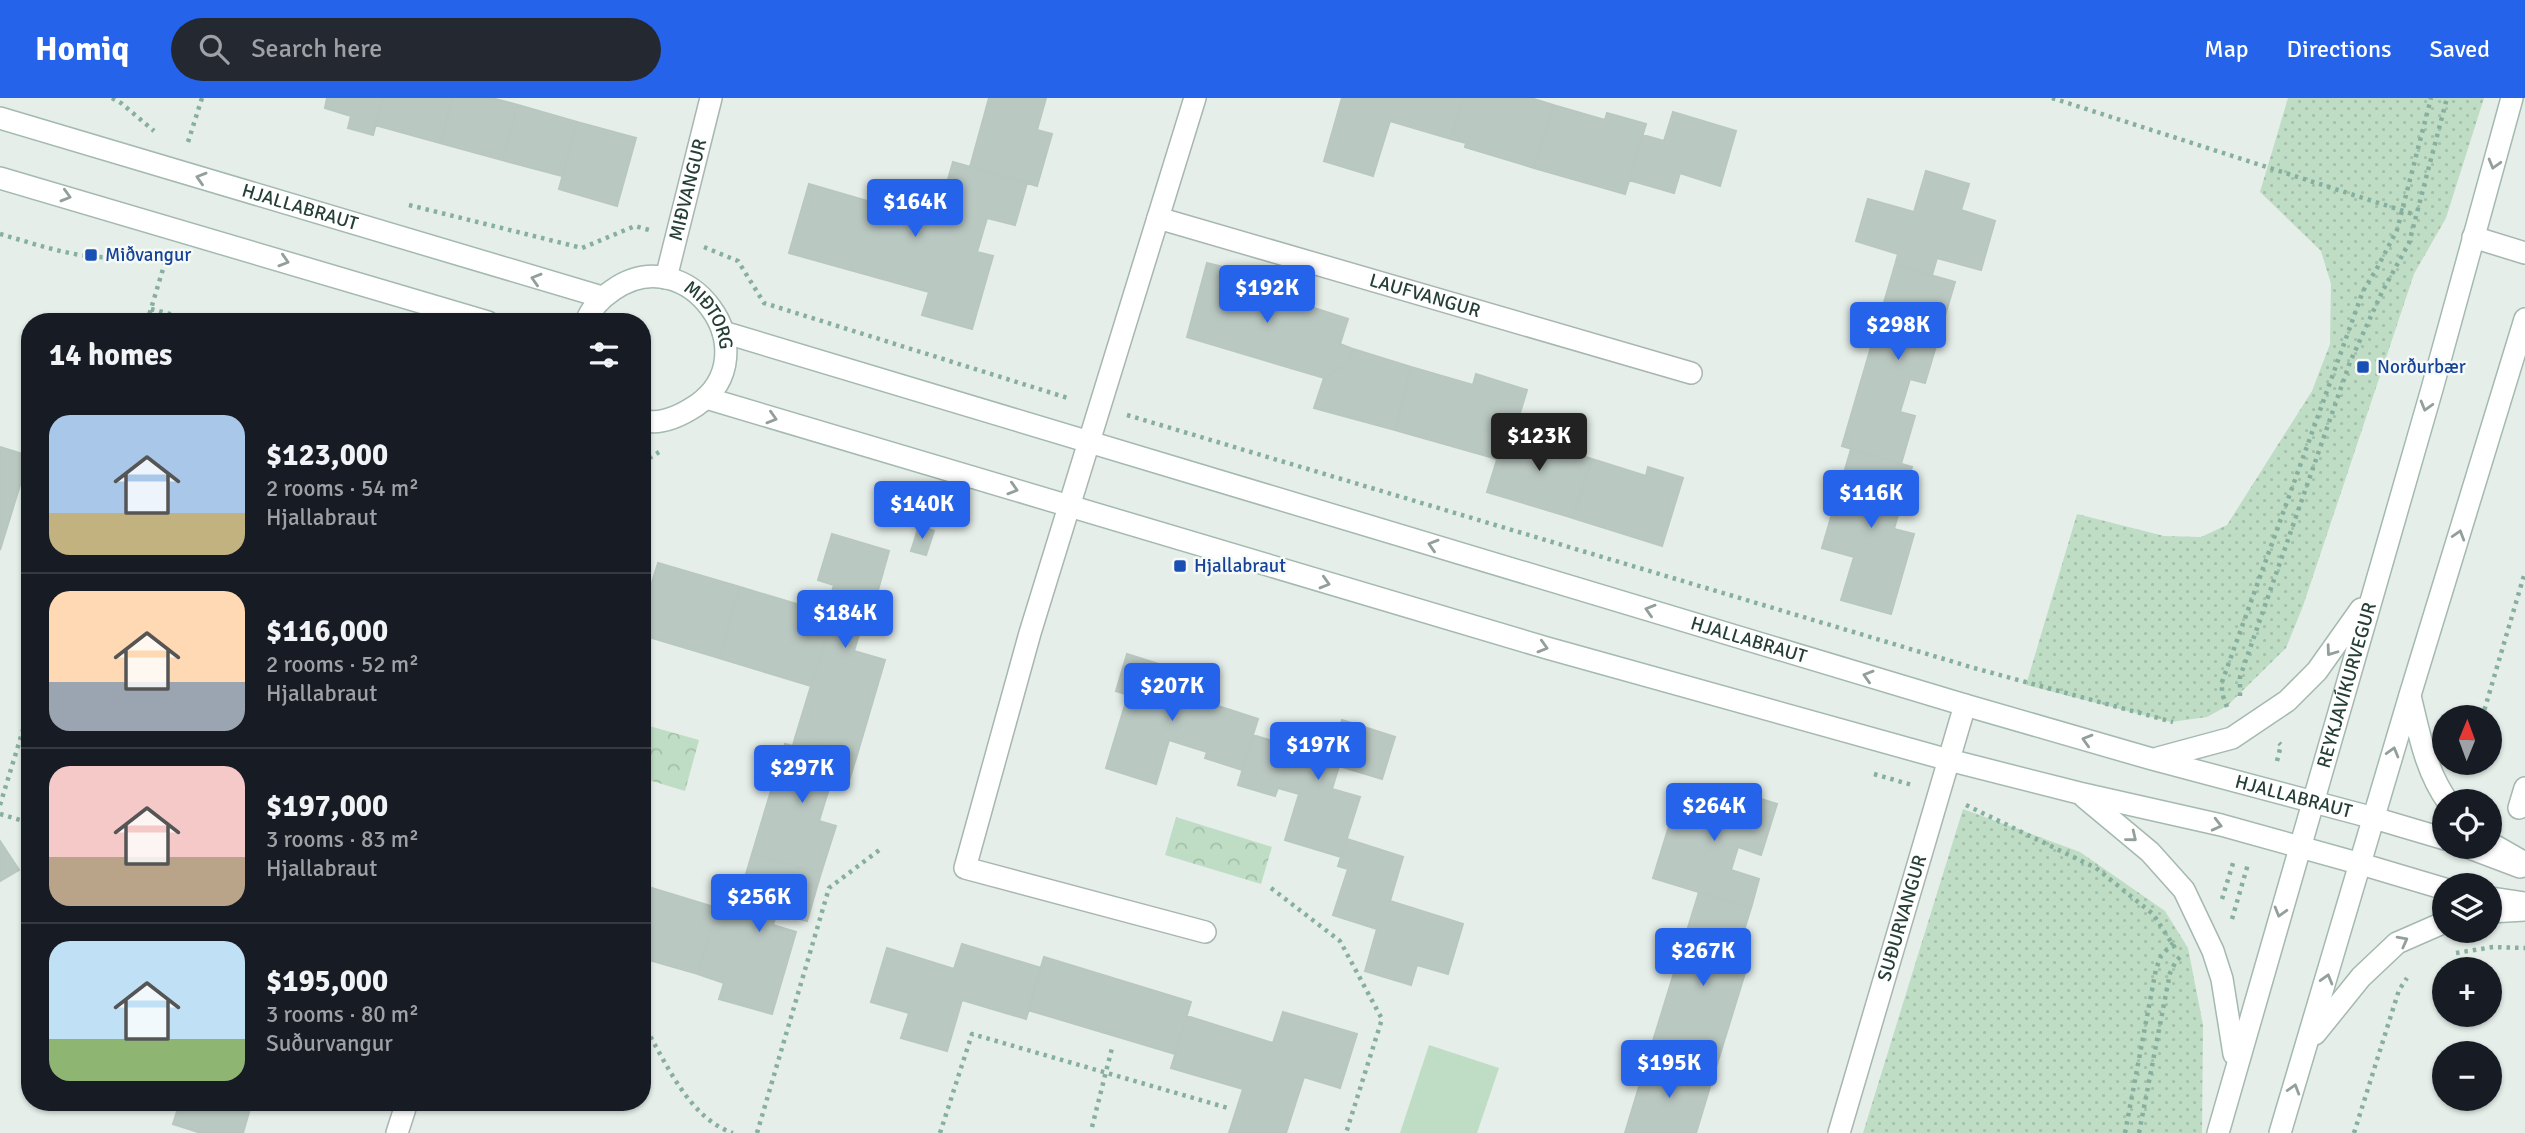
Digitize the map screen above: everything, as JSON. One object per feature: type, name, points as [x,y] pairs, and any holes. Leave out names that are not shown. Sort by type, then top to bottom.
[{"type":"main road","points":[[1195,98],[1030,633],[965,868],[1205,932]]},
{"type":"main road","name":"REYKJAVÍKURVEGUR","points":[[2218,1133],[2512,98]]},
{"type":"main road","name":"MIÐVANGUR","points":[[666,278],[706,99]]},
{"type":"main road","name":"HJALLABRAUT","points":[[0,118],[602,297]]},
{"type":"main road","points":[[0,178],[458,313]]},
{"type":"main road","name":"LAUFVANGUR","points":[[1158,218],[1690,373]]},
{"type":"main road","points":[[2473,237],[2525,253]]},
{"type":"main road","name":"MIÐTORG","points":[[592,313],[602,297],[621,284],[643,277],[682,282],[696,291],[718,316],[725,346],[721,374],[706,398]]},
{"type":"main road","points":[[2280,1133],[2525,319]]},
{"type":"main road","name":"HJALLABRAUT","points":[[723,332],[1965,705],[2432,835]]},
{"type":"main road","points":[[651,422],[680,416],[706,398],[1547,648],[1949,760],[2221,825],[2432,885]]},
{"type":"main road","points":[[2152,759],[2210,746],[2232,738],[2287,701],[2316,671],[2371,596]]},
{"type":"main road","points":[[2410,695],[2427,764],[2438,789]]},
{"type":"main road","name":"SUÐURVANGUR","points":[[1839,1133],[1965,705]]},
{"type":"main road","points":[[2079,793],[2150,852],[2185,890],[2222,979],[2235,1067]]},
{"type":"main road","points":[[2502,850],[2525,863]]},
{"type":"main road","points":[[2498,859],[2525,869]]},
{"type":"main road","points":[[2502,900],[2525,903]]},
{"type":"main road","points":[[2502,911],[2525,909]]},
{"type":"main road","points":[[2308,1044],[2361,976],[2397,943],[2432,928]]},
{"type":"main road","points":[[397,1133],[404,1111]]},
{"type":"path","points":[[112,98],[156,134]]},
{"type":"path","points":[[186,149],[202,98]]},
{"type":"path","points":[[2052,98],[2416,215]]},
{"type":"path","points":[[2276,764],[2281,745],[2227,706],[2222,693],[2222,682],[2363,290],[2397,230],[2431,98]]},
{"type":"path","points":[[2252,724],[2240,698],[2239,677],[2350,362],[2382,292],[2409,243],[2447,98]]},
{"type":"path","points":[[397,202],[582,248],[635,226],[676,236],[738,261],[764,303],[1101,408],[1975,668],[2171,722],[2183,720]]},
{"type":"path","points":[[0,234],[62,251],[100,257],[119,258],[148,252]]},
{"type":"path","points":[[151,309],[166,313]]},
{"type":"path","points":[[2486,705],[2525,572]]},
{"type":"path","points":[[2217,712],[2227,706]]},
{"type":"path","points":[[0,805],[21,736]]},
{"type":"path","points":[[1941,793],[2096,868],[2153,914],[2172,944]]},
{"type":"path","points":[[0,814],[21,820]]},
{"type":"path","points":[[757,1133],[829,888],[883,848]]},
{"type":"path","points":[[2139,1133],[2170,973],[2218,911],[2234,859]]},
{"type":"path","points":[[2125,1133],[2161,956],[2172,944],[2230,924],[2249,862]]},
{"type":"path","points":[[1271,888],[1340,942],[1382,1019],[1346,1133]]},
{"type":"path","points":[[2449,954],[2493,947],[2525,948]]},
{"type":"path","points":[[2354,1133],[2399,990],[2412,969]]},
{"type":"path","points":[[940,1133],[972,1034],[1228,1108]]},
{"type":"path","points":[[651,1037],[690,1100],[721,1129],[733,1133]]},
{"type":"path","points":[[1092,1127],[1112,1048]]},
{"type":"green space","points":[[2288,98],[2484,98],[2446,218],[2414,274],[2303,606],[2286,648],[2227,706],[2207,717],[2171,722],[2026,685],[2077,514],[2164,536],[2201,537],[2227,525],[2312,391],[2330,344],[2331,284],[2321,251],[2260,192]]},
{"type":"green space","points":[[651,727],[699,740],[685,791],[651,781]]},
{"type":"green space","points":[[1963,809],[2080,852],[2165,911],[2188,948],[2203,1025],[2202,1133],[1863,1133]]},
{"type":"green space","points":[[1176,817],[1272,847],[1261,884],[1165,855]]},
{"type":"green space","points":[[1429,1045],[1499,1068],[1477,1133],[1400,1133]]},
{"type":"building","points":[[327,98],[383,98],[373,135],[348,128],[351,116],[325,108]]},
{"type":"building","points":[[383,98],[453,98],[440,143],[375,125]]},
{"type":"building","points":[[453,98],[492,98],[518,105],[502,160],[440,143]]},
{"type":"building","points":[[989,98],[1046,98],[1037,130],[1052,134],[1037,186],[970,167]]},
{"type":"building","points":[[1342,98],[1463,98],[1451,139],[1390,121],[1373,176],[1324,161]]},
{"type":"building","points":[[1463,98],[1531,98],[1553,105],[1534,168],[1465,147],[1466,143],[1451,139]]},
{"type":"building","points":[[518,105],[577,122],[562,176],[502,160]]},
{"type":"building","points":[[1553,105],[1605,120],[1607,113],[1646,124],[1625,194],[1534,168]]},
{"type":"building","points":[[1673,112],[1736,131],[1720,186],[1680,173],[1674,193],[1629,180],[1643,135],[1664,141]]},
{"type":"building","points":[[577,122],[636,138],[617,206],[559,189]]},
{"type":"building","points":[[953,162],[1027,183],[1015,225],[987,218],[977,252],[993,256],[972,329],[922,315],[929,292],[789,253],[809,184],[936,221]]},
{"type":"building","points":[[1926,171],[1969,184],[1961,210],[1995,221],[1981,270],[1937,258],[1932,275],[1895,265],[1898,254],[1856,241],[1868,199],[1914,212]]},
{"type":"building","points":[[1207,263],[1259,276],[1255,289],[1348,319],[1340,344],[1353,349],[1348,363],[1324,378],[1187,337]]},
{"type":"building","points":[[1895,265],[1955,282],[1925,383],[1910,379],[1900,412],[1915,416],[1901,464],[1842,446]]},
{"type":"building","points":[[1353,349],[1411,367],[1395,430],[1314,408],[1324,378],[1348,363]]},
{"type":"building","points":[[1411,367],[1473,385],[1476,374],[1527,390],[1516,426],[1508,424],[1497,459],[1395,430]]},
{"type":"building","points":[[1508,424],[1546,435],[1543,444],[1592,459],[1573,518],[1487,492]]},
{"type":"building","points":[[0,447],[21,454],[21,482],[0,550]]},
{"type":"building","points":[[1851,449],[1912,467],[1894,529],[1914,534],[1891,614],[1841,600],[1854,557],[1822,548]]},
{"type":"building","points":[[1592,459],[1646,476],[1648,467],[1683,478],[1662,546],[1573,518]]},
{"type":"building","points":[[919,526],[934,531],[926,555],[911,551]]},
{"type":"building","points":[[832,534],[889,551],[871,615],[857,611],[852,628],[860,631],[854,651],[885,660],[857,755],[795,738],[836,604],[829,601],[834,585],[818,580]]},
{"type":"building","points":[[658,563],[740,587],[719,658],[651,638],[651,586]]},
{"type":"building","points":[[740,587],[833,615],[811,686],[719,658]]},
{"type":"building","points":[[1127,654],[1187,673],[1181,694],[1258,719],[1242,770],[1205,758],[1207,752],[1169,740],[1156,784],[1106,768],[1128,695],[1116,691]]},
{"type":"building","points":[[1342,720],[1395,737],[1382,779],[1339,766],[1332,789],[1360,797],[1341,857],[1285,840],[1299,794],[1278,788],[1275,796],[1238,785],[1253,735],[1330,759]]},
{"type":"building","points":[[795,738],[857,755],[847,787],[831,782],[819,821],[836,826],[821,873],[752,854],[785,744],[793,746]]},
{"type":"building","points":[[1719,786],[1777,804],[1761,855],[1738,847],[1731,870],[1759,879],[1751,908],[1653,878],[1681,787],[1716,798]]},
{"type":"building","points":[[1347,839],[1403,857],[1390,901],[1463,924],[1448,974],[1417,965],[1411,985],[1365,971],[1377,929],[1333,915],[1348,869],[1338,866]]},
{"type":"building","points":[[0,841],[19,870],[0,881]]},
{"type":"building","points":[[752,854],[821,873],[807,921],[777,912],[773,925],[796,932],[772,1014],[719,999],[724,983],[698,974],[717,908],[752,918],[756,906],[738,901]]},
{"type":"building","points":[[651,888],[717,908],[698,974],[651,961]]},
{"type":"building","points":[[1699,892],[1751,908],[1737,953],[1750,957],[1713,1077],[1648,1057]]},
{"type":"building","points":[[962,944],[1041,968],[1026,1019],[962,1000],[947,1051],[901,1038],[909,1013],[871,1002],[887,948],[954,969]]},
{"type":"building","points":[[1044,957],[1191,1002],[1175,1054],[1028,1010]]},
{"type":"building","points":[[1283,1012],[1357,1034],[1340,1088],[1304,1077],[1286,1133],[1229,1133],[1243,1089],[1171,1068],[1187,1016],[1273,1043]]},
{"type":"building","points":[[1648,1057],[1713,1077],[1696,1133],[1625,1133]]},
{"type":"building","points":[[177,1111],[249,1111],[243,1133],[201,1133],[173,1124]]},
{"type":"place","name":"Miðvangur","points":[[91,255]]},
{"type":"place","name":"Norðurbær","points":[[2363,367]]},
{"type":"place","name":"Hjallabraut","points":[[1180,566]]}]
